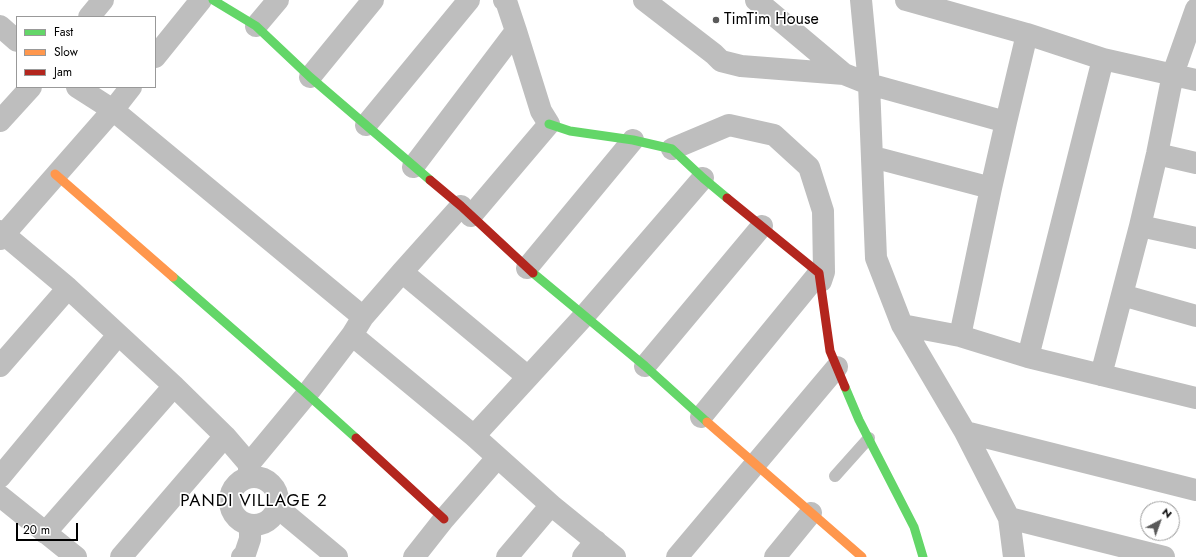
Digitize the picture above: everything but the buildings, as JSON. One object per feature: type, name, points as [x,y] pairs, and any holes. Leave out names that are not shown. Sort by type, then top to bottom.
[{"type":"street","points":[[156,56],[201,0]]},
{"type":"street","points":[[213,0],[256,26],[310,77],[466,211],[528,268],[645,366],[754,464],[862,557]]},
{"type":"street","points":[[256,26],[278,0]]},
{"type":"street","points":[[310,77],[373,0]]},
{"type":"street","points":[[366,125],[469,0]]},
{"type":"street","points":[[504,0],[506,1],[541,111],[549,124],[570,131],[633,140],[672,149],[703,178],[762,226],[820,277],[830,351],[860,420],[914,527],[923,557]]},
{"type":"street","points":[[644,0],[721,61],[741,66],[844,74],[869,84],[1006,122]]},
{"type":"street","points":[[756,0],[844,74]]},
{"type":"street","points":[[861,0],[869,84],[876,258],[902,325],[965,432],[1008,518],[1014,557]]},
{"type":"street","points":[[906,0],[1027,34],[1103,59],[1196,80]]},
{"type":"street","points":[[1101,375],[1158,154],[1173,74],[1196,9]]},
{"type":"street","points":[[0,26],[16,40]]},
{"type":"street","points":[[413,166],[516,31]]},
{"type":"street","points":[[960,336],[991,188],[1027,34]]},
{"type":"street","points":[[1028,357],[1103,59]]},
{"type":"street","points":[[0,121],[30,88]]},
{"type":"street","points":[[80,88],[113,110],[358,326],[497,458],[551,505],[590,549],[615,557]]},
{"type":"street","points":[[130,88],[113,110],[1,235],[68,288],[174,386],[225,436],[249,470],[272,484],[277,495],[277,507],[274,515],[267,522],[259,525],[250,525],[242,523],[231,510],[229,502],[230,493],[234,486],[249,470],[358,326],[402,272],[466,211],[549,124]]},
{"type":"street","points":[[672,149],[729,125],[774,135],[809,167],[823,211],[824,272],[701,417]]},
{"type":"street","points":[[528,268],[633,140]]},
{"type":"street","points":[[1158,154],[1196,163]]},
{"type":"street","points":[[872,157],[991,188]]},
{"type":"street","points":[[55,174],[307,394],[444,519]]},
{"type":"street","points":[[474,436],[585,315],[703,178]]},
{"type":"street","points":[[645,366],[762,226]]},
{"type":"street","points":[[1140,226],[1196,238]]},
{"type":"street","points":[[402,272],[528,377]]},
{"type":"street","points":[[0,366],[68,288]]},
{"type":"street","points":[[1122,295],[1196,316]]},
{"type":"street","points":[[902,325],[960,336],[1028,357],[1196,398]]},
{"type":"street","points":[[0,477],[118,335]]},
{"type":"street","points":[[677,557],[837,367]]},
{"type":"street","points":[[45,533],[174,386]]},
{"type":"street","points":[[965,432],[1196,490]]},
{"type":"street","points":[[121,557],[225,436]]},
{"type":"street","points":[[414,557],[444,519],[497,458]]},
{"type":"street","points":[[0,496],[76,557]]},
{"type":"street","points":[[507,557],[551,505]]},
{"type":"street","points":[[277,507],[337,557]]},
{"type":"street","points":[[775,557],[811,513]]},
{"type":"street","points":[[1008,518],[1164,557]]},
{"type":"street","points":[[242,557],[245,554],[250,539],[250,525]]},
{"type":"lane","points":[[835,476],[869,438]]},
{"type":"traffic: fast","points":[[213,0],[256,26],[310,77],[430,180]]},
{"type":"traffic: fast","points":[[549,124],[570,131],[633,140],[672,149],[727,198]]},
{"type":"traffic: fast","points":[[533,273],[645,366],[707,422]]},
{"type":"traffic: fast","points":[[173,277],[356,438]]},
{"type":"traffic: fast","points":[[845,387],[859,420],[914,527],[923,557]]},
{"type":"traffic: slow","points":[[55,174],[173,277]]},
{"type":"traffic: slow","points":[[707,422],[862,557]]},
{"type":"traffic: jam","points":[[430,180],[461,206],[533,273]]},
{"type":"traffic: jam","points":[[727,198],[819,273],[830,351],[845,387]]},
{"type":"traffic: jam","points":[[356,438],[444,519]]},
{"type":"place","name":"TimTim House","points":[[716,20]]},
{"type":"district","name":"PANDI VILLAGE 2","points":[[254,502]]}]
